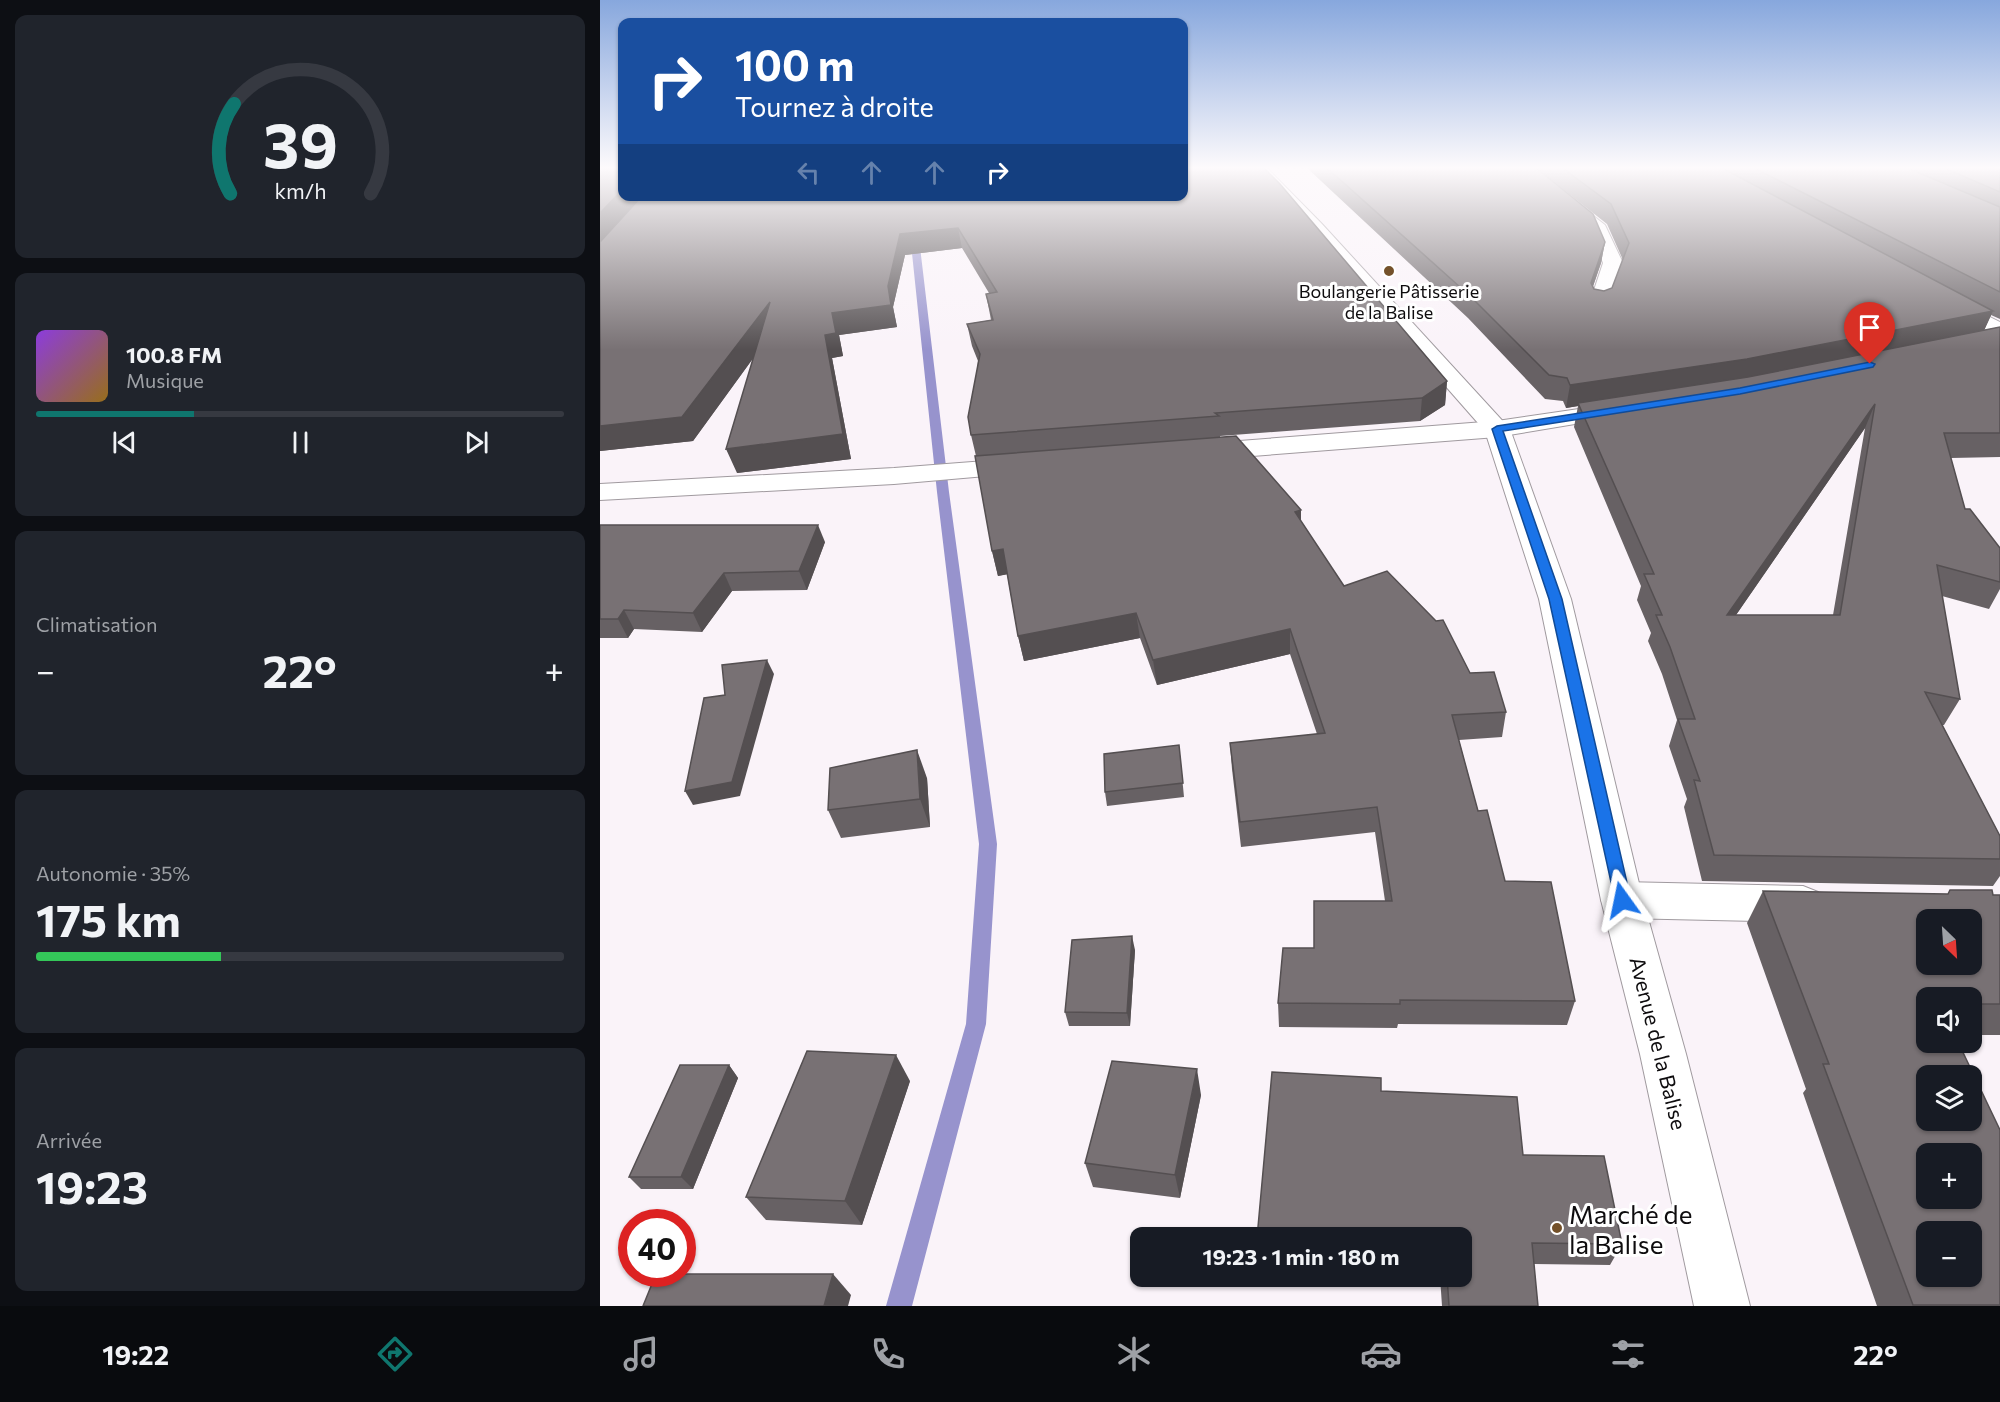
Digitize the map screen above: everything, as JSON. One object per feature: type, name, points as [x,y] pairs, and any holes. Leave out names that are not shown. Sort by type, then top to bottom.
[{"type":"street","name":"Avenue de la Balise","points":[[1316,228],[1497,429],[1555,599],[1622,900],[1663,1054],[1722,1306]]},
{"type":"street","points":[[1598,228],[1613,263],[1599,305]]},
{"type":"street","points":[[1926,291],[2000,331]]},
{"type":"street","points":[[1181,454],[1497,429],[1647,405]]},
{"type":"street","points":[[600,492],[894,476],[1052,464]]},
{"type":"street","points":[[1622,900],[1835,904]]},
{"type":"building","points":[[613,228],[1317,228],[1447,381],[1422,398],[1215,413],[1219,416],[971,435],[968,417],[980,354],[967,324],[993,320],[986,294],[997,292],[958,228],[900,234],[888,286],[891,305],[832,313],[836,333],[825,335],[843,434],[726,449],[770,302],[682,417],[600,426],[600,242]]},
{"type":"building","points":[[1394,228],[1599,228],[1605,242],[1591,283],[1594,289],[1604,291],[1612,288],[1629,243],[1622,228],[1836,228],[1993,311],[1747,359],[1570,385],[1567,378],[1549,375],[1470,296]]},
{"type":"building","points":[[1873,228],[2000,228],[2000,292]]},
{"type":"building","points":[[2000,327],[2000,433],[1944,433],[1965,509],[1970,509],[2000,548],[2000,582],[1937,565],[1960,699],[1925,692],[2000,836],[2000,859],[1714,855],[1694,780],[1700,781],[1678,719],[1695,719],[1670,647],[1656,615],[1662,615],[1644,574],[1654,574],[1578,403],[1748,377]],"holes":[[[1875,404],[1840,615],[1727,615]]]},
{"type":"building","points":[[1236,436],[1301,510],[1295,512],[1344,586],[1387,571],[1436,621],[1443,620],[1470,673],[1494,672],[1506,712],[1452,715],[1478,811],[1487,810],[1505,881],[1551,882],[1575,1001],[1400,1000],[1400,1004],[1278,1003],[1283,948],[1314,948],[1314,901],[1392,901],[1377,807],[1240,822],[1230,743],[1325,733],[1290,629],[1153,660],[1136,613],[1018,636],[1003,549],[992,551],[975,456]]},
{"type":"building","points":[[600,525],[818,525],[799,571],[724,573],[693,613],[624,610],[618,619],[600,619]]},
{"type":"building","points":[[767,660],[732,782],[685,791],[704,698],[725,695],[722,665]]},
{"type":"building","points":[[1179,745],[1183,783],[1105,792],[1104,754]]},
{"type":"building","points":[[917,750],[920,799],[828,810],[830,768]]},
{"type":"building","points":[[1950,890],[1992,890],[1993,895],[2000,895],[2000,1004],[1982,1004],[1982,987],[1916,987],[1916,1053],[1963,1053],[1969,1065],[1916,1065],[1916,1131],[1982,1131],[1982,1092],[2000,1130],[2000,1305],[1913,1305],[1823,1064],[1829,1064],[1763,891],[1948,894]]},
{"type":"building","points":[[1132,936],[1127,1013],[1065,1012],[1072,940]]},
{"type":"building","points":[[807,1051],[896,1055],[845,1201],[746,1197]]},
{"type":"building","points":[[1112,1061],[1197,1069],[1175,1175],[1085,1163]]},
{"type":"building","points":[[680,1065],[729,1065],[681,1177],[629,1177]]},
{"type":"building","points":[[1272,1072],[1381,1078],[1381,1091],[1517,1097],[1523,1155],[1604,1156],[1622,1244],[1532,1243],[1538,1306],[1449,1306],[1448,1287],[1472,1287],[1472,1227],[1258,1227]]},
{"type":"building","points":[[696,1274],[833,1274],[824,1306],[643,1306],[651,1287],[696,1287]]},
{"type":"waterway","points":[[899,1306],[976,1024],[988,844],[943,492],[914,228]]},
{"type":"place","name":"Boulangerie Pâtisserie de la Balise","points":[[1389,271]]},
{"type":"place","name":"Marché de la Balise","points":[[1557,1228]]},
{"type":"route","points":[[1622,900],[1555,599],[1497,429],[1740,391],[1870,364]]}]
